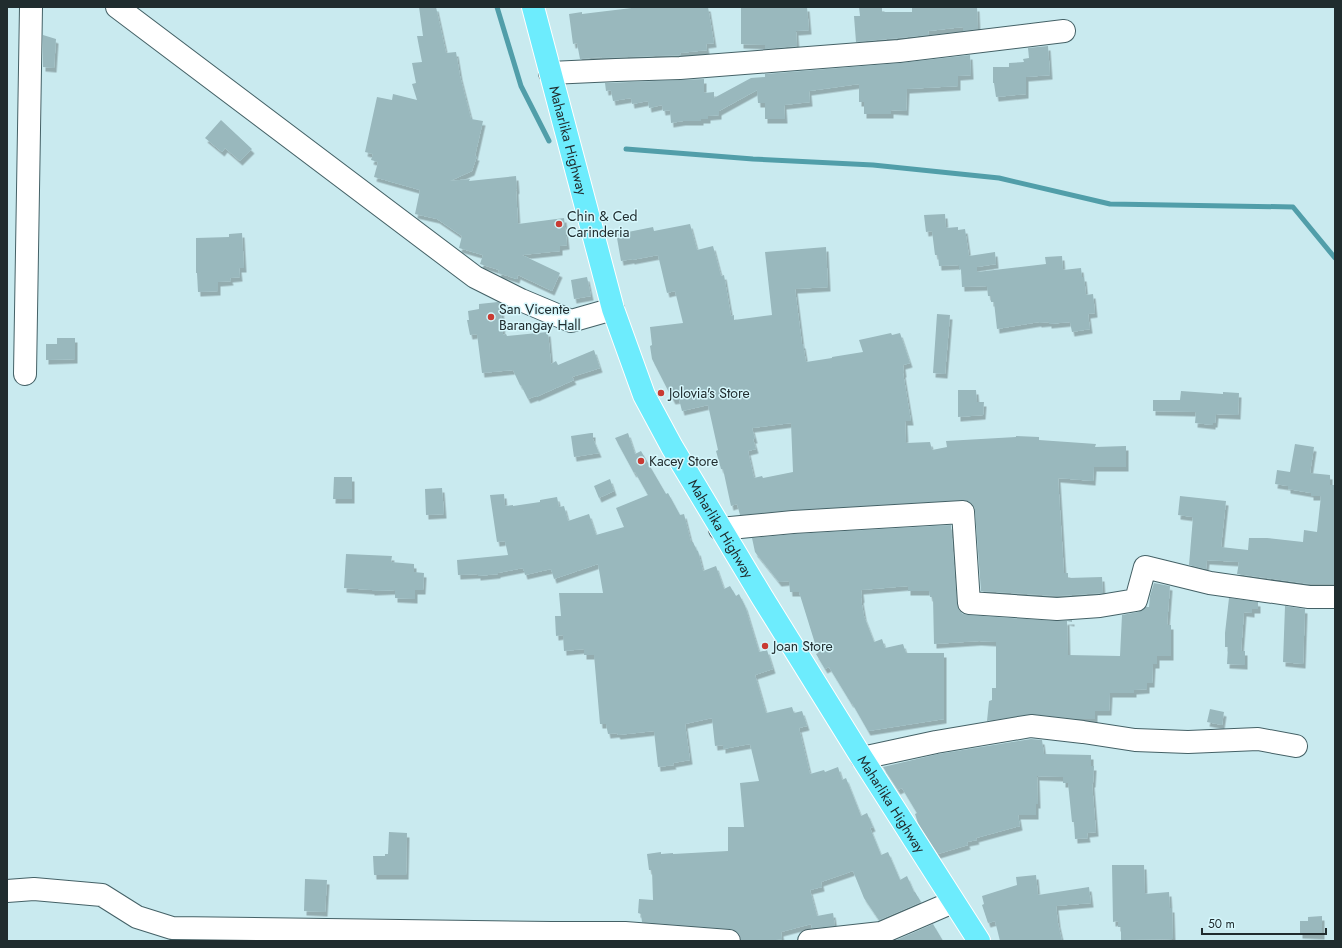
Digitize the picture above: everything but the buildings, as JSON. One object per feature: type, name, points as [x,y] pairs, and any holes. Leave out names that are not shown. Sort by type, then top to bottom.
[{"type":"highway","name":"Maharlika Highway","points":[[533,7],[613,309],[644,395],[672,447],[720,529],[862,758],[979,941]]},
{"type":"street","points":[[25,374],[31,7]]},
{"type":"street","points":[[117,7],[475,277],[521,300],[571,321],[613,309]]},
{"type":"street","points":[[550,73],[680,68],[899,51],[1064,31]]},
{"type":"street","points":[[720,529],[793,522],[962,512],[970,603],[1057,608],[1100,606],[1136,600],[1145,567],[1210,583],[1310,597],[1335,597]]},
{"type":"street","points":[[862,758],[936,742],[1031,726],[1135,740],[1188,742],[1258,739],[1296,746]]},
{"type":"street","points":[[7,891],[34,890],[102,895],[138,917],[172,928],[625,933],[730,941]]},
{"type":"street","points":[[809,941],[881,933],[953,902]]},
{"type":"waterway","points":[[497,7],[521,86],[549,141]]},
{"type":"waterway","points":[[626,149],[753,159],[873,165],[999,178],[1110,204],[1293,207],[1335,258]]},
{"type":"place","name":"Chin & Ced Carinderia","points":[[559,224]]},
{"type":"place","name":"San Vicente Barangay Hall","points":[[491,317]]},
{"type":"place","name":"Jolovia's Store","points":[[661,393]]},
{"type":"place","name":"Kacey Store","points":[[641,461]]},
{"type":"place","name":"Joan Store","points":[[765,646]]}]
